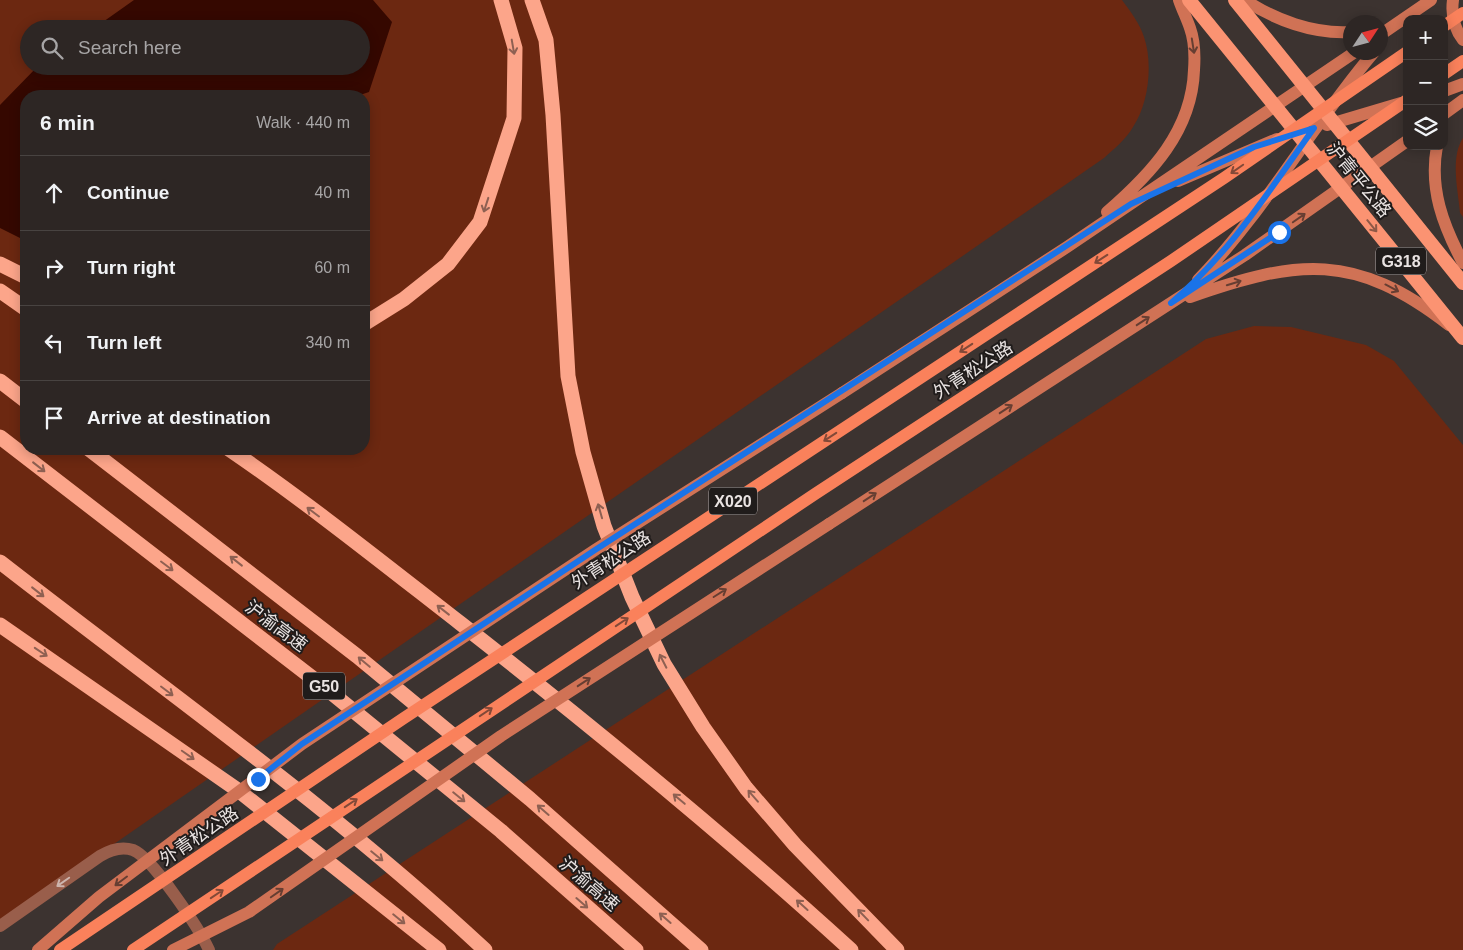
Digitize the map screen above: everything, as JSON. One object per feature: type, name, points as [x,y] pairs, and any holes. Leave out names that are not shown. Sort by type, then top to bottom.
[{"type":"highway","points":[[370,320],[404,299],[448,264],[480,222],[514,118],[515,48],[501,0]]},
{"type":"highway","points":[[532,0],[546,40],[553,115],[568,376],[583,452],[604,526],[632,597],[664,664],[702,727],[746,788],[795,845],[897,950]]},
{"type":"highway","name":"沪青平公路","points":[[1189,0],[1462,336]]},
{"type":"highway","name":"沪青平公路","points":[[1235,0],[1463,283]]},
{"type":"highway","points":[[0,264],[20,274]]},
{"type":"highway","points":[[0,291],[20,305]]},
{"type":"highway","points":[[0,381],[20,396]]},
{"type":"highway","name":"沪渝高速","points":[[0,437],[20,452]]},
{"type":"highway","name":"沪渝高速","points":[[23,455],[328,690],[501,832],[636,950]]},
{"type":"highway","name":"沪渝高速","points":[[97,455],[357,656],[530,799],[701,950]]},
{"type":"highway","points":[[237,455],[416,589],[593,726],[768,875],[851,950]]},
{"type":"highway","points":[[0,562],[263,763],[437,905],[485,950]]},
{"type":"highway","points":[[0,625],[239,791],[439,950]]},
{"type":"main road","points":[[1067,247],[1133,189],[1176,138],[1186,113],[1194,83],[1195,52],[1190,29],[1179,0]]},
{"type":"main road","points":[[1244,0],[1269,16],[1294,24],[1343,31]]},
{"type":"main road","points":[[1453,0],[1451,13],[1458,34],[1463,40]]},
{"type":"main road","points":[[1412,15],[1427,2]]},
{"type":"main road","points":[[1388,25],[1397,22],[1427,2]]},
{"type":"main road","points":[[1388,29],[1427,2]]},
{"type":"main road","points":[[1448,23],[1463,13]]},
{"type":"main road","points":[[1388,38],[1403,24]]},
{"type":"main road","name":"外青松公路","points":[[60,950],[404,718],[1224,178],[1403,55]]},
{"type":"main road","points":[[38,950],[100,897],[302,744],[595,550],[1067,247],[1276,108],[1344,60]]},
{"type":"main road","points":[[1330,118],[1369,60]]},
{"type":"main road","points":[[1448,71],[1463,61]]},
{"type":"main road","points":[[1448,90],[1463,84]]},
{"type":"main road","points":[[1448,113],[1463,100]]},
{"type":"main road","points":[[1131,204],[1191,174],[1300,137],[1330,118],[1403,102]]},
{"type":"main road","name":"外青松公路","points":[[133,950],[807,499],[1171,261],[1403,104]]},
{"type":"main road","points":[[1171,303],[1206,271],[1258,209],[1300,137]]},
{"type":"main road","points":[[173,950],[249,912],[501,736],[1171,303],[1403,144]]},
{"type":"main road","points":[[1436,150],[1433,173],[1437,198],[1451,240],[1463,263]]},
{"type":"main road","points":[[1171,303],[1262,274],[1300,269],[1331,269],[1377,280],[1432,312],[1462,336]]},
{"type":"street","points":[[0,926],[100,856],[110,850],[126,849],[142,855],[181,905],[209,950]]},
{"type":"shaded area","points":[[0,0],[1122,0],[1137,22],[1144,37],[1147,47],[1148,83],[1143,106],[1133,127],[1123,140],[1104,158],[0,923]]},
{"type":"shaded area","points":[[134,0],[373,0],[392,22],[370,90],[20,90],[20,238],[0,228],[0,105],[29,75],[370,75],[370,20],[106,20]]},
{"type":"shaded area","points":[[1463,138],[1463,217],[1460,213],[1456,164],[1459,146]]},
{"type":"shaded area","points":[[1254,326],[1291,327],[1366,345],[1394,361],[1463,445],[1463,950],[273,950],[277,944],[1206,339]]},
{"type":"route","points":[[258,779],[302,744],[595,550],[842,393],[1131,204],[1191,174],[1254,147],[1296,132],[1314,128],[1258,209],[1196,282],[1171,303],[1279,232]]}]
